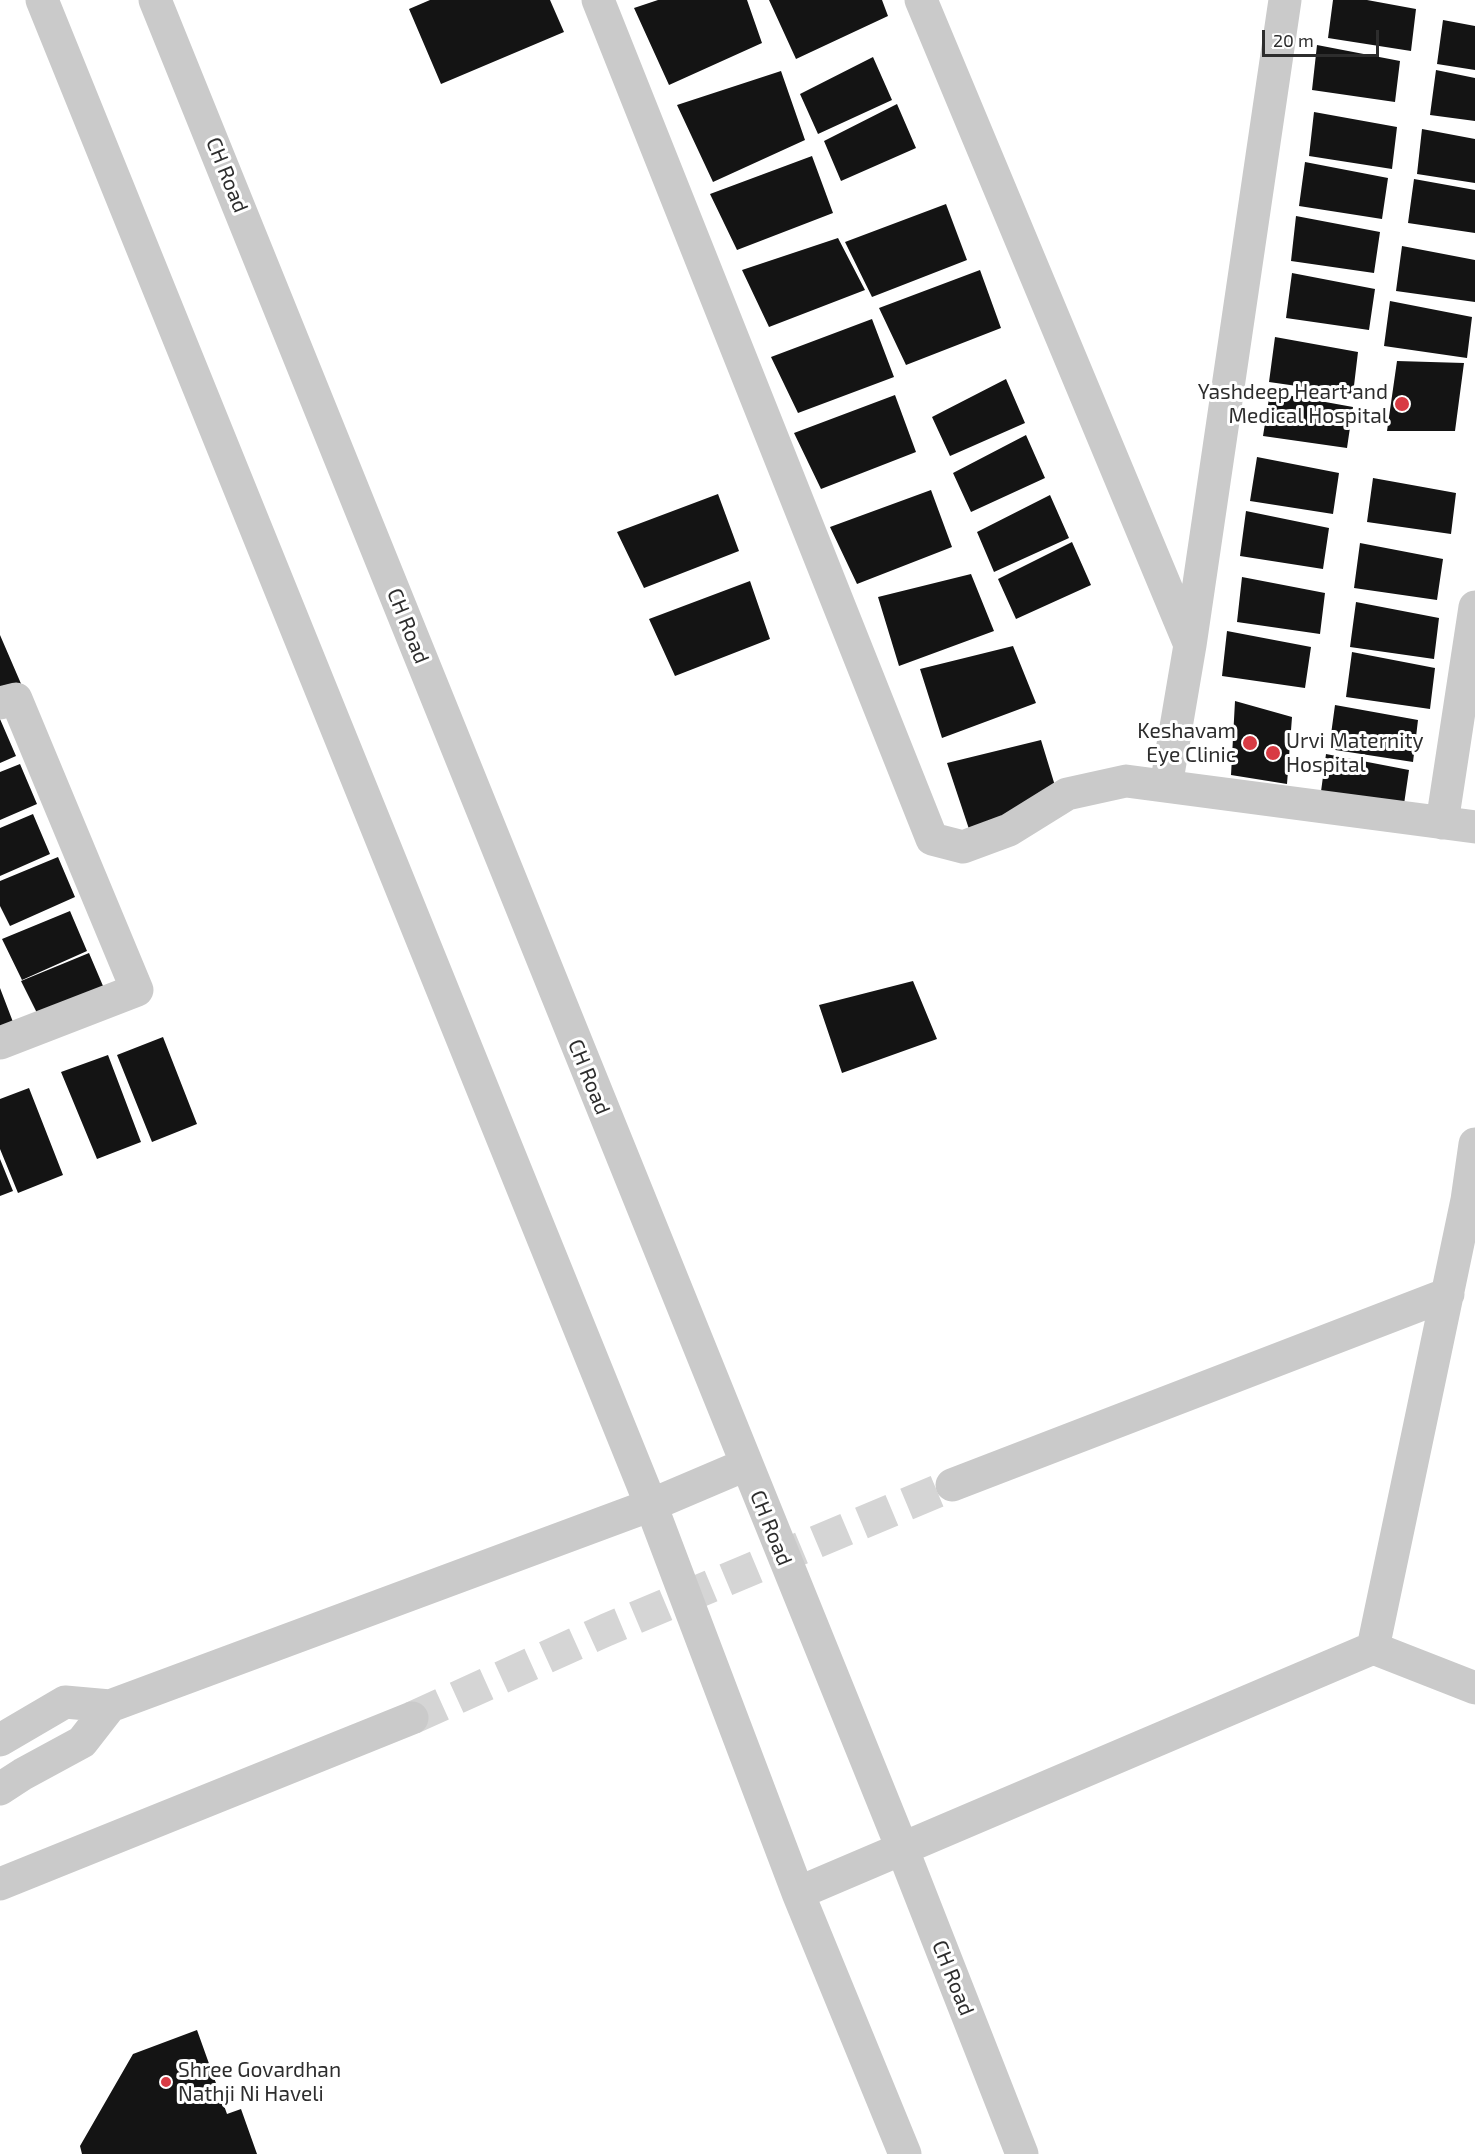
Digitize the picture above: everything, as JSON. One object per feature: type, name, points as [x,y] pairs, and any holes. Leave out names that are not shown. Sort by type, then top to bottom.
[{"type":"street","points":[[42,0],[651,1505],[798,1893],[905,2154]]},
{"type":"street","name":"CH Road","points":[[155,0],[902,1848],[1022,2154]]},
{"type":"street","points":[[598,0],[932,839],[963,847],[1009,830],[1067,794],[1126,780],[1475,827]]},
{"type":"street","points":[[921,0],[1190,645]]},
{"type":"street","points":[[1166,786],[1190,645],[1285,0]]},
{"type":"street","points":[[1442,823],[1475,607]]},
{"type":"street","points":[[0,703],[16,699],[137,990],[0,1043]]},
{"type":"street","points":[[1373,1648],[1448,1294],[1471,1200],[1475,1144]]},
{"type":"street","points":[[952,1485],[1448,1294]]},
{"type":"street","points":[[0,1740],[65,1702],[110,1706],[651,1505],[746,1465]]},
{"type":"street","points":[[798,1893],[1373,1648],[1475,1688]]},
{"type":"street","points":[[0,1789],[82,1742],[110,1706]]},
{"type":"street","points":[[0,1884],[412,1718]]},
{"type":"building","points":[[430,0],[550,0],[564,32],[441,84],[409,9]]},
{"type":"building","points":[[658,0],[747,0],[762,43],[669,85],[634,8]]},
{"type":"building","points":[[769,0],[882,0],[888,16],[796,59]]},
{"type":"building","points":[[1333,0],[1367,0],[1416,9],[1411,51],[1328,38]]},
{"type":"building","points":[[1443,20],[1475,26],[1475,70],[1437,64]]},
{"type":"building","points":[[1317,45],[1400,61],[1395,102],[1312,90]]},
{"type":"building","points":[[873,57],[892,100],[818,134],[800,94]]},
{"type":"building","points":[[1436,70],[1475,78],[1475,121],[1430,115]]},
{"type":"building","points":[[781,71],[805,140],[713,182],[677,105]]},
{"type":"building","points":[[897,104],[916,148],[841,181],[824,141]]},
{"type":"building","points":[[1314,112],[1397,127],[1392,169],[1309,156]]},
{"type":"building","points":[[1422,129],[1475,139],[1475,183],[1417,174]]},
{"type":"building","points":[[812,156],[833,213],[737,250],[710,194]]},
{"type":"building","points":[[1305,162],[1388,178],[1382,219],[1299,206]]},
{"type":"building","points":[[1414,179],[1475,190],[1475,233],[1408,223]]},
{"type":"building","points":[[946,204],[967,260],[872,297],[845,242]]},
{"type":"building","points":[[1296,216],[1380,232],[1374,273],[1291,261]]},
{"type":"building","points":[[838,238],[865,290],[769,327],[742,270]]},
{"type":"building","points":[[1402,246],[1475,260],[1475,302],[1396,291]]},
{"type":"building","points":[[980,270],[1001,328],[906,365],[879,308]]},
{"type":"building","points":[[1292,273],[1375,289],[1369,330],[1286,318]]},
{"type":"building","points":[[1390,301],[1472,317],[1467,358],[1384,346]]},
{"type":"building","points":[[872,319],[894,377],[798,413],[771,357]]},
{"type":"building","points":[[1275,337],[1358,352],[1353,394],[1269,382]]},
{"type":"building","points":[[1397,361],[1464,363],[1455,431],[1387,431]]},
{"type":"building","points":[[1006,379],[1025,423],[950,456],[932,417]]},
{"type":"building","points":[[1270,392],[1353,407],[1347,448],[1263,436]]},
{"type":"building","points":[[895,395],[916,452],[821,489],[794,433]]},
{"type":"building","points":[[1026,435],[1045,478],[971,512],[953,473]]},
{"type":"building","points":[[1257,457],[1339,473],[1333,514],[1250,501]]},
{"type":"building","points":[[1373,478],[1456,493],[1451,534],[1367,522]]},
{"type":"building","points":[[931,490],[952,547],[857,584],[830,527]]},
{"type":"building","points":[[718,494],[739,551],[644,588],[617,532]]},
{"type":"building","points":[[1050,495],[1069,538],[994,572],[977,532]]},
{"type":"building","points":[[1246,511],[1329,528],[1323,569],[1240,556]]},
{"type":"building","points":[[1072,542],[1091,585],[1016,619],[998,579]]},
{"type":"building","points":[[1360,543],[1443,559],[1437,600],[1354,588]]},
{"type":"building","points":[[971,574],[994,631],[899,666],[878,597]]},
{"type":"building","points":[[1242,577],[1325,593],[1320,634],[1237,622]]},
{"type":"building","points":[[750,581],[770,639],[675,676],[649,619]]},
{"type":"building","points":[[1356,602],[1439,618],[1434,659],[1350,647]]},
{"type":"building","points":[[1227,631],[1311,647],[1305,688],[1222,676]]},
{"type":"building","points":[[0,635],[22,686],[0,695]]},
{"type":"building","points":[[1013,646],[1036,703],[942,738],[920,669]]},
{"type":"building","points":[[1352,652],[1435,668],[1430,709],[1346,697]]},
{"type":"building","points":[[1235,701],[1292,717],[1287,784],[1231,775]]},
{"type":"building","points":[[1335,705],[1418,720],[1413,762],[1329,749]]},
{"type":"building","points":[[0,719],[16,756],[0,763]]},
{"type":"building","points":[[1041,740],[1056,789],[970,832],[947,763]]},
{"type":"building","points":[[1326,754],[1409,770],[1403,811],[1320,799]]},
{"type":"building","points":[[20,764],[37,804],[0,820],[0,772]]},
{"type":"building","points":[[33,814],[50,854],[0,876],[0,828]]},
{"type":"building","points":[[58,857],[75,897],[10,926],[0,906],[0,881]]},
{"type":"building","points":[[70,911],[87,951],[22,980],[2,939]]},
{"type":"building","points":[[89,953],[106,993],[41,1021],[21,981]]},
{"type":"building","points":[[913,981],[937,1039],[842,1073],[819,1005]]},
{"type":"building","points":[[0,988],[13,1022],[0,1027]]},
{"type":"building","points":[[163,1037],[197,1124],[152,1142],[117,1055]]},
{"type":"building","points":[[108,1055],[141,1142],[97,1159],[61,1072]]},
{"type":"building","points":[[29,1088],[63,1175],[18,1193],[0,1149],[0,1099]]},
{"type":"building","points":[[0,1159],[13,1191],[0,1196]]},
{"type":"building","name":"Shree Govardhan Nathji Ni Haveli","points":[[197,2030],[227,2114],[241,2109],[257,2154],[82,2154],[80,2146],[133,2054]]},
{"type":"tunnel","points":[[412,1718],[606,1630],[952,1485]]},
{"type":"place","name":"Yashdeep Heart and Medical Hospital","points":[[1402,404]]},
{"type":"place","name":"Keshavam Eye Clinic","points":[[1250,743]]},
{"type":"place","name":"Urvi Maternity Hospital","points":[[1273,753]]},
{"type":"place","name":"Shree Govardhan Nathji Ni Haveli","points":[[166,2082]]}]
